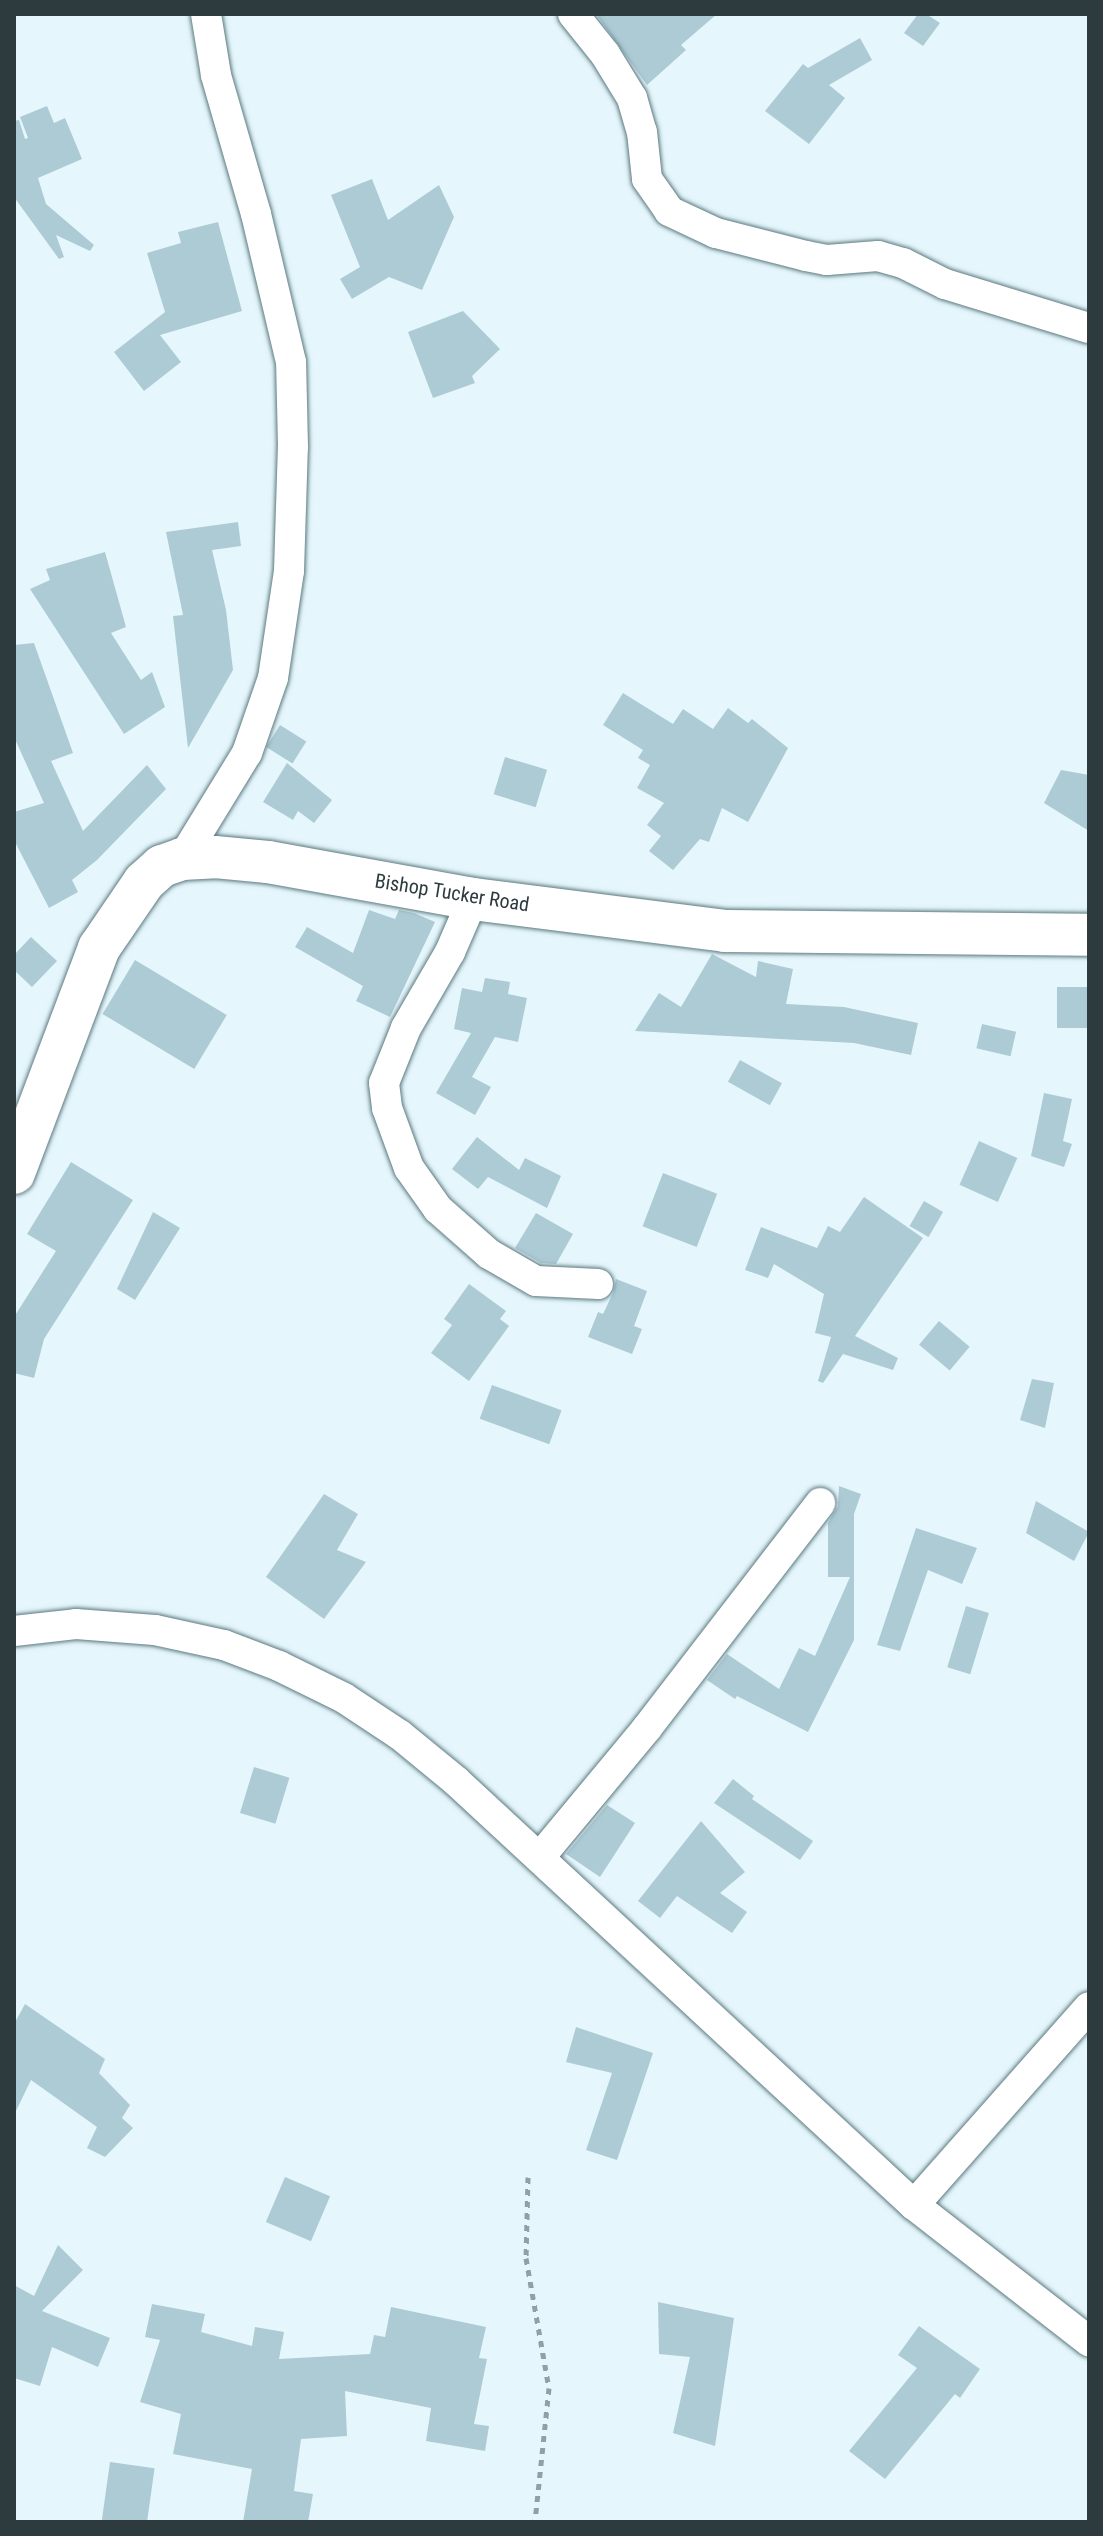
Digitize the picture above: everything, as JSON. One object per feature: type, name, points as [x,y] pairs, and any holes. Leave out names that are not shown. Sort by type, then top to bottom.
[{"type":"main road","name":"Bishop Tucker Road","points":[[14,1173],[22,1129],[99,948],[144,882],[162,866],[182,859],[215,857],[268,862],[473,899],[725,931],[1089,935]]},
{"type":"street","points":[[573,14],[605,54],[632,98],[642,132],[647,179],[669,211],[716,233],[806,256],[827,260],[878,256],[903,263],[945,284],[1089,328]]},
{"type":"street","points":[[182,859],[247,753],[273,678],[289,571],[293,447],[291,362],[256,214],[216,75],[207,15]]},
{"type":"street","points":[[473,899],[450,952],[406,1028],[389,1069],[384,1083],[387,1108],[409,1168],[430,1199],[489,1254],[536,1281],[598,1284]]},
{"type":"street","points":[[540,1857],[647,1728],[820,1503]]},
{"type":"street","points":[[14,1631],[76,1624],[155,1630],[224,1645],[279,1666],[344,1698],[400,1735],[540,1857],[716,2025],[914,2205],[1089,2341]]},
{"type":"street","points":[[914,2205],[1089,2007]]},
{"type":"path","points":[[528,2177],[526,2258],[549,2388],[535,2522]]},
{"type":"building","points":[[596,14],[717,14],[681,45],[686,50],[647,85]]},
{"type":"building","points":[[918,14],[926,14],[940,23],[923,46],[904,33]]},
{"type":"building","points":[[860,38],[872,60],[829,85],[845,98],[809,144],[765,111],[803,64],[808,68]]},
{"type":"building","points":[[47,106],[54,123],[65,118],[82,159],[38,178],[46,204],[94,245],[90,251],[56,235],[64,257],[59,259],[14,197],[14,121],[19,120],[25,139],[28,138],[20,117]]},
{"type":"building","points":[[372,179],[388,220],[439,185],[454,217],[422,290],[389,277],[352,299],[340,279],[360,267],[331,195]]},
{"type":"building","points":[[218,222],[242,311],[160,335],[181,362],[144,391],[114,352],[165,312],[147,253],[181,243],[178,232]]},
{"type":"building","points":[[463,311],[500,349],[472,376],[475,383],[433,398],[408,332]]},
{"type":"building","points":[[238,522],[241,546],[212,550],[226,610],[233,670],[188,748],[173,616],[183,615],[166,532]]},
{"type":"building","points":[[105,552],[126,627],[111,633],[141,680],[152,672],[165,707],[124,734],[30,589],[50,580],[46,569]]},
{"type":"building","points":[[34,643],[73,753],[51,761],[83,831],[147,765],[166,789],[97,860],[72,880],[78,892],[49,908],[14,840],[14,812],[44,803],[14,737],[14,645]]},
{"type":"building","points":[[623,693],[673,724],[683,709],[713,729],[728,708],[748,723],[752,719],[788,748],[748,822],[722,808],[709,842],[700,839],[673,870],[649,851],[661,836],[647,825],[664,803],[637,788],[650,765],[638,758],[643,750],[603,725]]},
{"type":"building","points":[[280,725],[306,741],[293,763],[266,747]]},
{"type":"building","points":[[505,757],[547,770],[536,807],[494,794]]},
{"type":"building","points":[[287,763],[332,800],[314,823],[298,811],[293,820],[263,802]]},
{"type":"building","points":[[1061,770],[1089,775],[1089,831],[1044,803]]},
{"type":"building","points":[[369,910],[395,919],[399,910],[435,922],[390,1017],[356,1001],[363,986],[295,947],[307,927],[353,953]]},
{"type":"building","points":[[31,937],[57,961],[32,987],[14,970],[14,955]]},
{"type":"building","points":[[712,954],[756,977],[758,961],[793,969],[786,1004],[844,1007],[918,1023],[911,1055],[854,1043],[635,1031],[659,993],[681,1007]]},
{"type":"building","points":[[135,960],[227,1015],[194,1069],[103,1014]]},
{"type":"building","points":[[485,978],[510,982],[508,994],[527,998],[518,1042],[495,1037],[472,1077],[491,1087],[475,1115],[436,1093],[471,1033],[454,1029],[462,988],[482,992]]},
{"type":"building","points":[[1057,987],[1089,987],[1089,1028],[1057,1028]]},
{"type":"building","points":[[982,1024],[1016,1032],[1010,1056],[976,1048]]},
{"type":"building","points":[[740,1060],[782,1083],[770,1105],[728,1082]]},
{"type":"building","points":[[1044,1093],[1072,1099],[1063,1141],[1072,1144],[1064,1167],[1031,1156]]},
{"type":"building","points":[[477,1137],[519,1170],[525,1158],[561,1176],[547,1208],[488,1177],[478,1189],[452,1169]]},
{"type":"building","points":[[979,1141],[1017,1158],[998,1202],[959,1185]]},
{"type":"building","points":[[71,1162],[133,1200],[44,1339],[34,1378],[14,1373],[14,1317],[56,1251],[27,1234]]},
{"type":"building","points":[[663,1173],[717,1194],[697,1247],[643,1226]]},
{"type":"building","points":[[864,1197],[923,1238],[855,1336],[898,1358],[893,1370],[843,1354],[823,1383],[818,1381],[831,1337],[815,1333],[824,1294],[774,1264],[768,1278],[745,1270],[761,1227],[817,1248],[828,1226],[840,1232]]},
{"type":"building","points":[[924,1201],[943,1212],[929,1237],[910,1226]]},
{"type":"building","points":[[153,1212],[180,1228],[135,1300],[117,1289]]},
{"type":"building","points":[[536,1213],[573,1234],[556,1264],[541,1263],[515,1248]]},
{"type":"building","points":[[616,1279],[647,1291],[634,1326],[642,1329],[632,1354],[588,1337],[598,1312],[603,1314]]},
{"type":"building","points":[[469,1284],[506,1311],[500,1319],[509,1326],[469,1381],[431,1353],[452,1325],[444,1319]]},
{"type":"building","points":[[939,1321],[970,1347],[950,1370],[919,1345]]},
{"type":"building","points":[[1032,1379],[1054,1383],[1045,1428],[1020,1420]]},
{"type":"building","points":[[492,1385],[562,1410],[549,1444],[480,1419]]},
{"type":"building","points":[[839,1486],[861,1494],[854,1514],[854,1640],[808,1732],[737,1696],[735,1699],[707,1680],[727,1654],[779,1689],[799,1648],[815,1656],[850,1577],[828,1577],[828,1523],[838,1506]]},
{"type":"building","points":[[324,1494],[358,1514],[337,1550],[366,1562],[324,1619],[266,1577]]},
{"type":"building","points":[[1036,1501],[1089,1532],[1074,1561],[1026,1533]]},
{"type":"building","points":[[916,1528],[977,1548],[962,1584],[928,1570],[900,1651],[877,1645]]},
{"type":"building","points":[[966,1606],[989,1613],[970,1674],[947,1667]]},
{"type":"building","points":[[254,1767],[289,1778],[275,1824],[240,1813]]},
{"type":"building","points":[[733,1779],[754,1796],[752,1799],[813,1841],[800,1860],[714,1803]]},
{"type":"building","points":[[607,1805],[635,1823],[600,1877],[566,1854]]},
{"type":"building","points":[[701,1821],[745,1872],[720,1893],[747,1912],[732,1933],[677,1896],[660,1918],[638,1901]]},
{"type":"building","points":[[25,2004],[105,2059],[99,2073],[130,2105],[122,2118],[133,2128],[105,2157],[87,2148],[97,2127],[31,2080],[14,2115],[14,2024]]},
{"type":"building","points":[[576,2027],[653,2053],[617,2160],[586,2150],[612,2073],[566,2062]]},
{"type":"building","points":[[285,2177],[330,2196],[311,2241],[266,2222]]},
{"type":"building","points":[[58,2245],[83,2270],[42,2311],[110,2338],[98,2367],[52,2347],[40,2386],[14,2378],[14,2285],[34,2296]]},
{"type":"building","points":[[658,2302],[734,2318],[715,2446],[673,2433],[690,2357],[659,2354]]},
{"type":"building","points":[[152,2304],[205,2314],[201,2332],[252,2346],[255,2327],[284,2332],[279,2359],[370,2354],[374,2335],[385,2337],[391,2307],[486,2327],[479,2358],[487,2359],[474,2424],[489,2426],[485,2451],[426,2441],[431,2408],[345,2391],[347,2436],[301,2439],[294,2491],[313,2494],[308,2522],[243,2522],[252,2469],[173,2454],[181,2414],[140,2402],[160,2340],[145,2337]]},
{"type":"building","points":[[919,2326],[980,2369],[960,2398],[955,2394],[885,2479],[849,2451],[917,2368],[898,2355]]},
{"type":"building","points":[[110,2462],[155,2468],[147,2522],[102,2522]]}]
